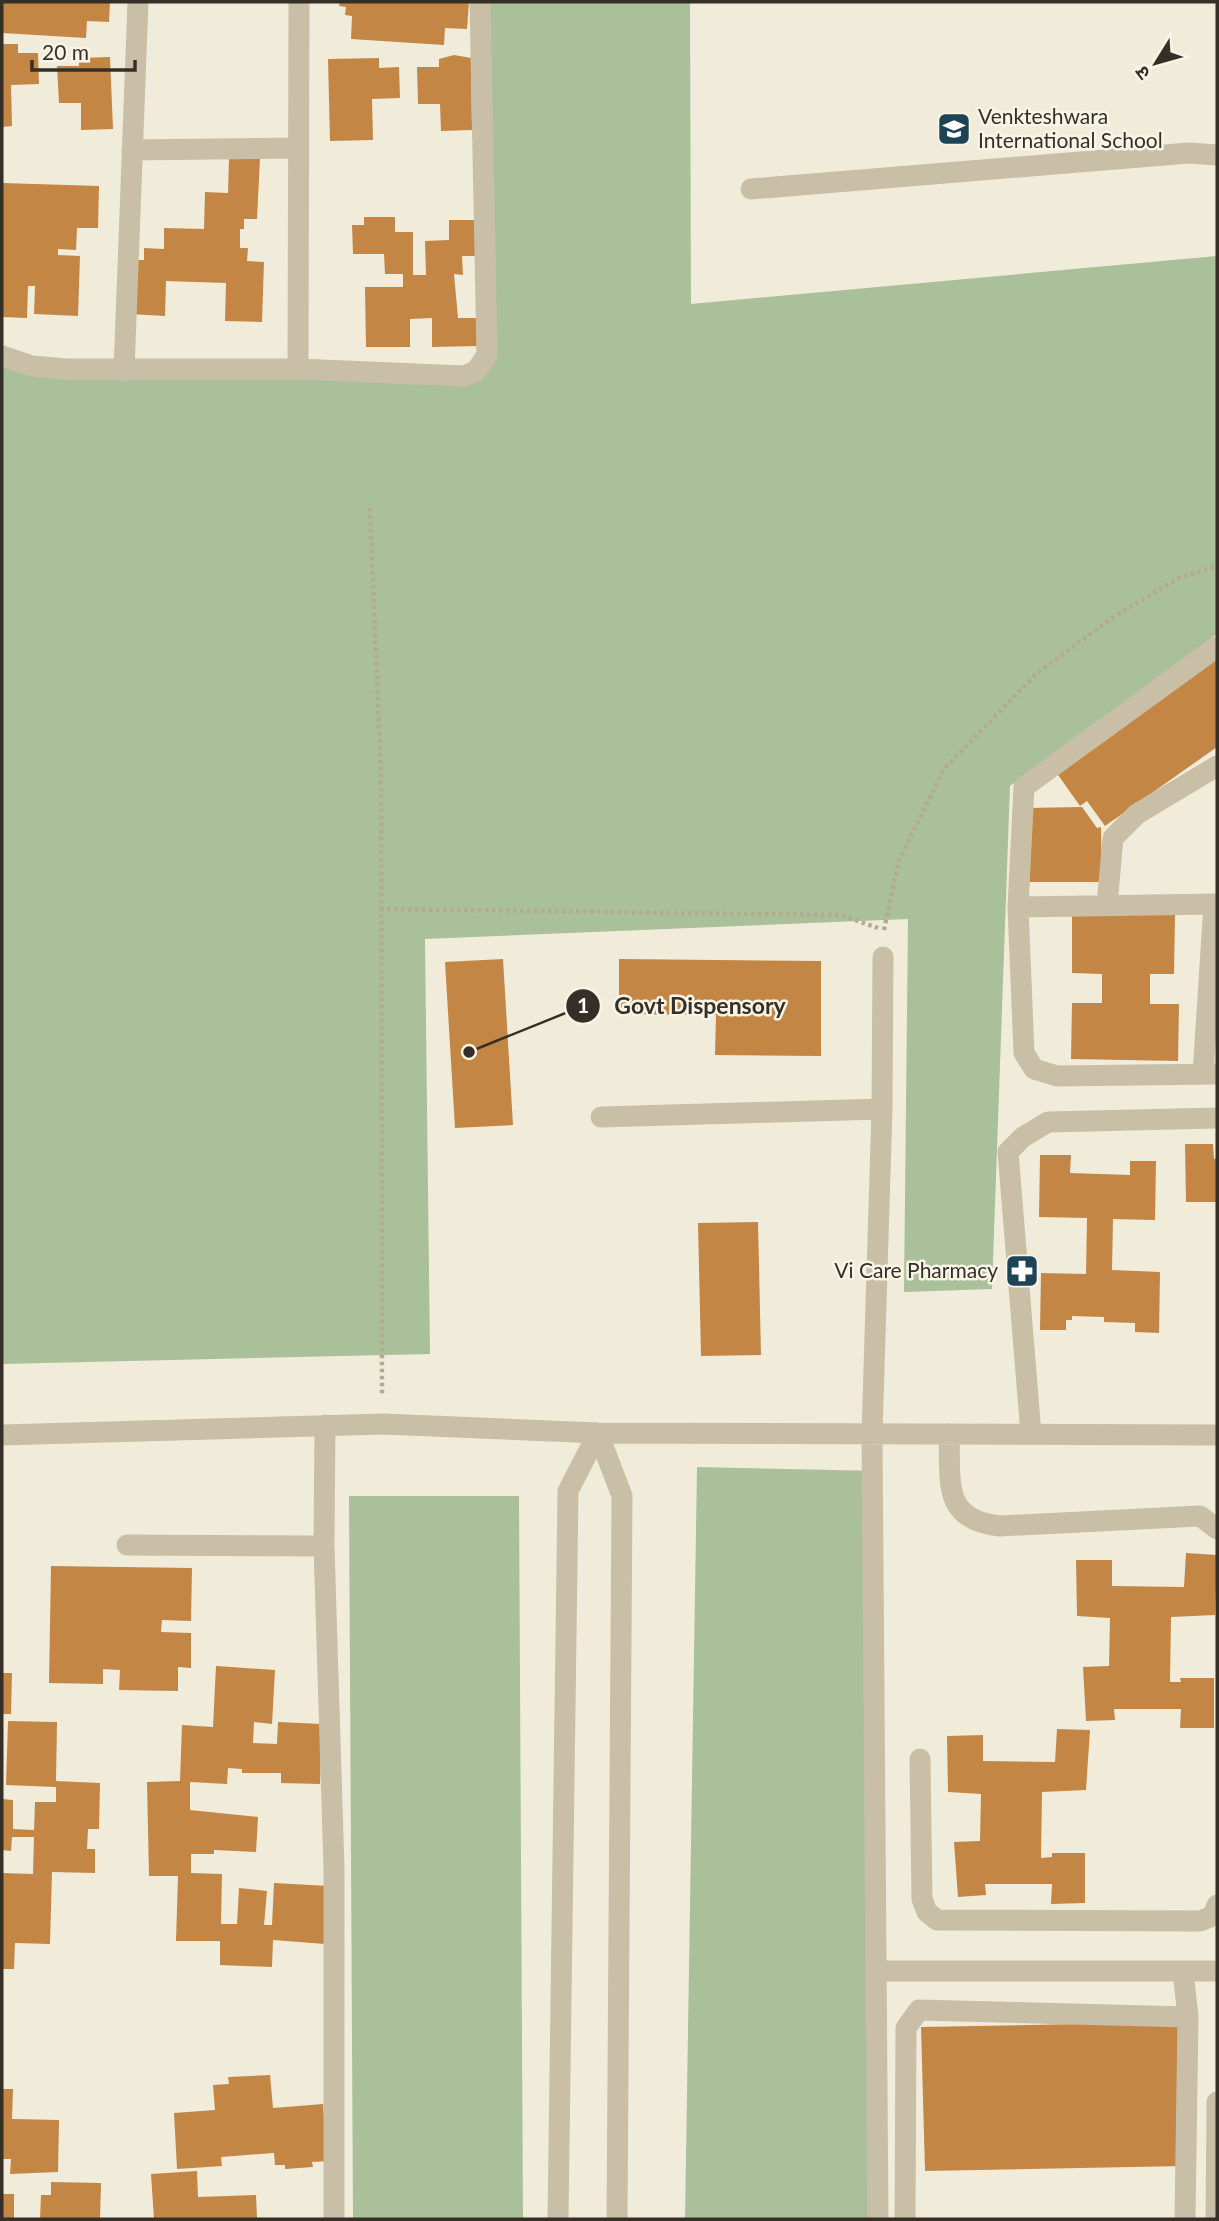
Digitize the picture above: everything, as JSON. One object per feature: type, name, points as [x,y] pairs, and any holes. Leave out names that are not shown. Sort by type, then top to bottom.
[{"type":"street","points":[[124,371],[138,2]]},
{"type":"street","points":[[298,369],[299,2]]},
{"type":"street","points":[[2,356],[32,366],[124,371],[298,369],[464,376],[483,364],[487,355],[481,2]]},
{"type":"street","points":[[132,149],[298,148]]},
{"type":"street","points":[[751,189],[1189,153],[1217,155]]},
{"type":"street","points":[[1018,907],[1215,904],[1210,1074],[1057,1076],[1034,1069],[1024,1054],[1018,907],[1024,787],[1217,647]]},
{"type":"street","points":[[1107,905],[1113,838],[1137,814],[1217,766]]},
{"type":"street","points":[[878,2219],[872,1434],[882,1109],[883,957]]},
{"type":"street","points":[[601,1118],[882,1109]]},
{"type":"street","points":[[1031,1434],[1008,1152],[1023,1137],[1048,1122],[1217,1118]]},
{"type":"street","points":[[2,1435],[383,1424],[598,1433],[1217,1434]]},
{"type":"street","points":[[325,1425],[324,1546],[334,1868],[334,2219]]},
{"type":"street","points":[[558,2219],[568,1491],[598,1433]]},
{"type":"street","points":[[598,1433],[622,1496],[617,2219]]},
{"type":"street","points":[[949,1434],[954,1501],[966,1517],[977,1524],[1000,1526],[1200,1516],[1217,1529]]},
{"type":"street","points":[[127,1545],[324,1546]]},
{"type":"street","points":[[920,1759],[922,1899],[927,1912],[937,1920],[1200,1921],[1213,1916],[1217,1905]]},
{"type":"street","points":[[876,1970],[1217,1971]]},
{"type":"street","points":[[1184,1971],[1188,2017],[1185,2219]]},
{"type":"street","points":[[905,2219],[906,2028],[911,2017],[919,2011],[1188,2017]]},
{"type":"street","points":[[1216,2219],[1217,2102]]},
{"type":"path","points":[[370,509],[381,776],[383,1424]]},
{"type":"path","points":[[883,957],[883,930],[899,860],[944,769],[1036,674],[1112,618],[1168,584],[1217,566]]},
{"type":"path","points":[[380,909],[841,915],[883,930]]},
{"type":"green space","points":[[489,2],[690,2],[691,304],[1217,256],[1217,634],[1010,786],[992,1289],[904,1292],[908,919],[425,939],[430,1354],[2,1364],[2,368],[489,370]]},
{"type":"green space","points":[[697,1467],[881,1471],[871,2219],[685,2219]]},
{"type":"green space","points":[[349,1496],[519,1496],[523,2219],[353,2219]]},
{"type":"building","points":[[2,2],[110,2],[109,22],[87,21],[86,38],[2,33]]},
{"type":"building","points":[[340,2],[469,2],[467,29],[445,28],[444,45],[351,39],[352,16],[345,15],[346,7],[339,6]]},
{"type":"building","points":[[2,44],[18,44],[18,53],[38,53],[39,84],[11,85],[12,126],[2,127]]},
{"type":"building","points":[[454,55],[471,58],[472,130],[441,131],[440,104],[418,104],[417,67],[439,67],[439,59]]},
{"type":"building","points":[[110,57],[113,129],[81,130],[81,103],[59,103],[57,66],[79,66],[79,58]]},
{"type":"building","points":[[379,58],[379,68],[399,67],[400,98],[372,99],[373,140],[330,141],[328,59]]},
{"type":"building","points":[[229,157],[260,158],[257,219],[244,219],[244,229],[240,229],[240,248],[248,248],[247,261],[264,262],[262,322],[225,321],[226,283],[166,281],[165,316],[130,314],[133,260],[144,260],[144,248],[164,249],[164,228],[204,229],[205,192],[228,193]]},
{"type":"building","points":[[2,183],[99,186],[98,228],[77,228],[76,250],[58,249],[58,255],[80,256],[78,316],[34,314],[35,286],[28,286],[27,318],[2,317]]},
{"type":"building","points":[[364,217],[395,217],[395,232],[413,232],[413,275],[426,275],[425,241],[449,240],[449,220],[477,220],[477,256],[462,256],[463,275],[454,274],[458,318],[478,318],[478,346],[432,347],[432,318],[410,319],[410,347],[366,347],[365,287],[403,287],[403,274],[385,274],[384,254],[353,254],[352,225],[364,225]]},
{"type":"building","points":[[1217,657],[1217,747],[1105,826],[1087,801],[1080,806],[1056,772]]},
{"type":"building","points":[[1082,807],[1097,828],[1101,827],[1102,882],[1027,882],[1026,808]]},
{"type":"building","points":[[1072,913],[1175,915],[1174,974],[1150,974],[1150,1004],[1179,1004],[1178,1061],[1071,1059],[1072,1003],[1102,1003],[1102,974],[1072,973]]},
{"type":"building","points":[[503,959],[513,1125],[455,1128],[445,962]]},
{"type":"building","points":[[619,959],[821,961],[821,1056],[715,1055],[716,1015],[619,1014]]},
{"type":"building","points":[[1185,1144],[1213,1144],[1214,1159],[1217,1158],[1217,1202],[1186,1202]]},
{"type":"building","points":[[1040,1155],[1071,1155],[1070,1173],[1130,1175],[1130,1161],[1156,1161],[1155,1220],[1113,1219],[1112,1270],[1160,1272],[1159,1333],[1135,1332],[1135,1323],[1104,1322],[1104,1317],[1072,1316],[1072,1320],[1066,1320],[1066,1330],[1040,1330],[1041,1273],[1086,1274],[1087,1218],[1039,1217]]},
{"type":"building","points":[[758,1222],[761,1355],[701,1356],[698,1223]]},
{"type":"building","points":[[1186,1553],[1217,1555],[1215,1615],[1171,1617],[1170,1682],[1181,1682],[1180,1678],[1214,1678],[1214,1728],[1180,1728],[1181,1709],[1114,1709],[1115,1720],[1086,1721],[1083,1667],[1109,1666],[1110,1618],[1077,1616],[1076,1560],[1112,1560],[1112,1586],[1184,1587]]},
{"type":"building","points":[[51,1566],[192,1568],[191,1621],[162,1620],[161,1632],[191,1633],[191,1668],[178,1667],[178,1691],[119,1690],[120,1670],[103,1669],[103,1684],[49,1683]]},
{"type":"building","points":[[216,1666],[275,1670],[272,1724],[254,1722],[253,1743],[277,1744],[278,1722],[322,1724],[320,1784],[281,1783],[281,1773],[242,1773],[242,1769],[228,1768],[227,1784],[190,1782],[190,1810],[258,1817],[256,1852],[214,1850],[214,1854],[191,1854],[191,1873],[222,1874],[221,1924],[237,1924],[239,1888],[267,1891],[264,1925],[272,1925],[274,1883],[329,1886],[325,1944],[273,1940],[272,1967],[220,1965],[220,1941],[176,1941],[178,1876],[149,1876],[147,1782],[180,1781],[182,1725],[213,1727]]},
{"type":"building","points":[[2,1673],[12,1673],[11,1714],[2,1714]]},
{"type":"building","points":[[8,1721],[57,1722],[56,1781],[100,1783],[99,1829],[88,1829],[87,1849],[95,1849],[95,1873],[52,1872],[50,1944],[15,1943],[14,1969],[2,1969],[2,1873],[33,1874],[34,1837],[12,1837],[11,1851],[2,1850],[2,1799],[13,1800],[13,1829],[34,1830],[35,1802],[56,1802],[56,1787],[6,1785]]},
{"type":"building","points":[[1057,1729],[1090,1730],[1086,1790],[1042,1792],[1041,1858],[1052,1857],[1052,1853],[1085,1853],[1085,1903],[1051,1904],[1052,1884],[985,1884],[986,1895],[958,1897],[954,1842],[980,1841],[981,1794],[948,1792],[947,1736],[983,1735],[983,1761],[1055,1762]]},
{"type":"building","points":[[1180,2022],[1184,2166],[925,2171],[921,2027]]},
{"type":"building","points":[[270,2075],[273,2108],[323,2104],[328,2161],[312,2162],[313,2167],[285,2169],[285,2165],[275,2165],[274,2153],[221,2157],[222,2166],[177,2169],[174,2113],[215,2110],[213,2085],[229,2084],[228,2077]]},
{"type":"building","points":[[2,2089],[13,2089],[12,2119],[59,2120],[58,2172],[10,2174],[11,2159],[2,2159]]},
{"type":"building","points":[[197,2171],[198,2197],[256,2195],[257,2219],[154,2219],[151,2174]]},
{"type":"building","points":[[51,2182],[101,2183],[100,2219],[40,2219],[41,2195],[51,2195]]},
{"type":"building","points":[[2,2194],[14,2194],[14,2219],[2,2219]]},
{"type":"place","name":"Venkteshwara International School","points":[[954,129]]},
{"type":"place","name":"Govt Dispensory","points":[[469,1052]]},
{"type":"place","name":"Vi Care Pharmacy","points":[[1022,1271]]}]
